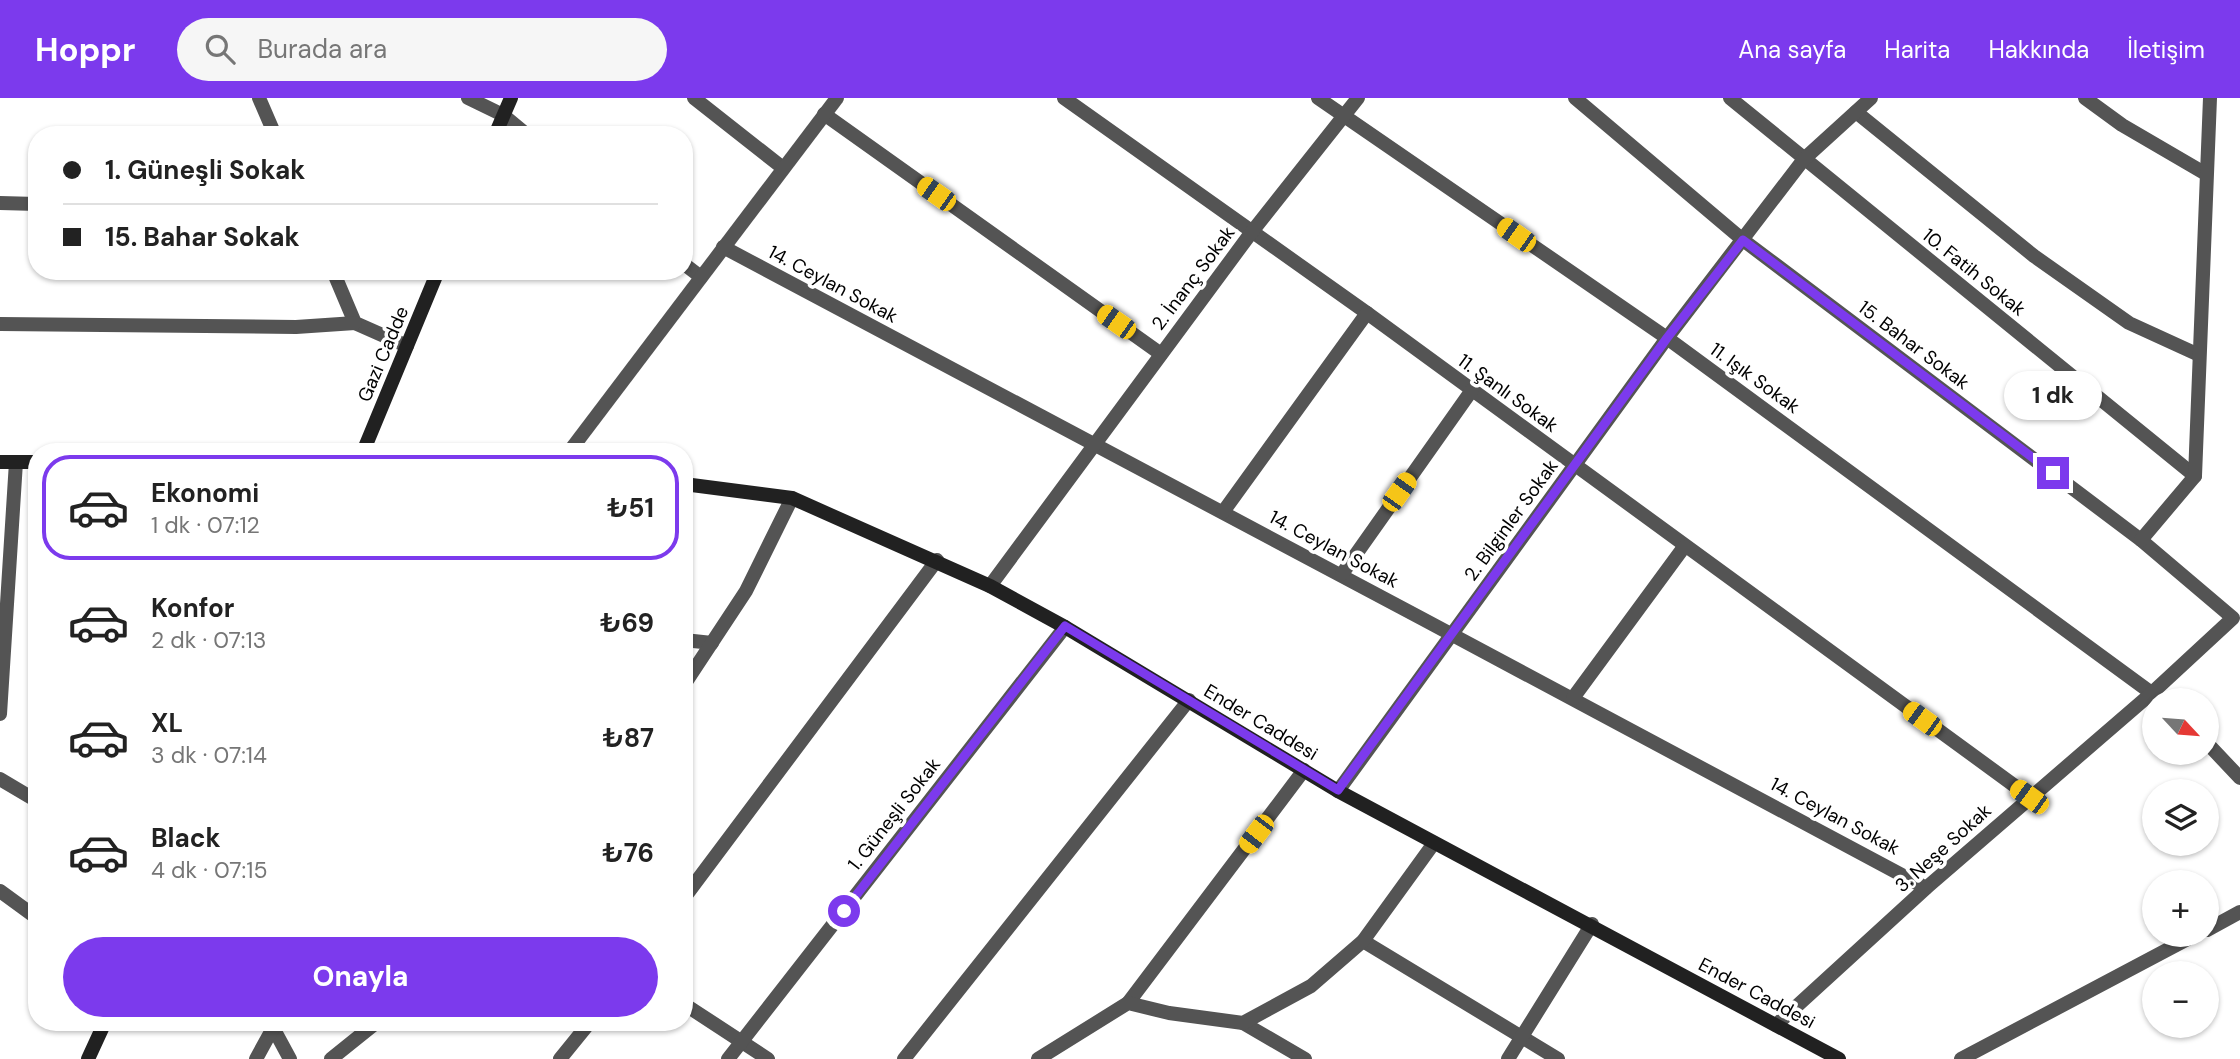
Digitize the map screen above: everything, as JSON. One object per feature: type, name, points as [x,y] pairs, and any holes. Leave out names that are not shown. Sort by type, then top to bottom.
[{"type":"street","points":[[259,98],[271,126]]},
{"type":"street","points":[[468,98],[503,115],[516,126]]},
{"type":"street","points":[[499,126],[511,98]]},
{"type":"street","points":[[694,98],[783,168]]},
{"type":"street","points":[[576,443],[837,98]]},
{"type":"street","name":"11. Şanlı Sokak","points":[[1064,98],[1367,313],[2029,797]]},
{"type":"street","name":"11. Işık Sokak","points":[[1318,98],[1667,338],[2146,688]]},
{"type":"street","name":"2. İnanç Sokak","points":[[990,586],[1251,233],[1358,98]]},
{"type":"street","name":"15. Bahar Sokak","points":[[1575,98],[1743,240],[2141,540],[2233,618]]},
{"type":"street","name":"10. Fatih Sokak","points":[[1730,98],[2195,476]]},
{"type":"street","name":"2. Bilginler Sokak","points":[[1338,790],[1667,338],[1804,159],[1871,98]]},
{"type":"street","points":[[2085,98],[2122,125],[2206,174]]},
{"type":"street","points":[[2141,540],[2195,476],[2210,98]]},
{"type":"street","points":[[1856,112],[2034,256],[2130,323],[2199,355]]},
{"type":"street","points":[[824,114],[1160,354]]},
{"type":"street","points":[[0,203],[28,204]]},
{"type":"street","name":"14. Ceylan Sokak","points":[[723,247],[1093,446],[1453,632],[1926,888]]},
{"type":"street","points":[[693,271],[701,277]]},
{"type":"street","points":[[337,280],[355,323]]},
{"type":"street","name":"Gazi Cadde","points":[[367,443],[434,280]]},
{"type":"street","points":[[1223,512],[1367,313]]},
{"type":"street","points":[[0,324],[296,327],[355,323],[407,346]]},
{"type":"street","points":[[1342,575],[1472,390]]},
{"type":"street","points":[[0,462],[28,462]]},
{"type":"street","points":[[0,714],[16,462]]},
{"type":"street","name":"Ender Caddesi","points":[[693,485],[792,498],[937,560],[990,586],[1065,626],[1338,790],[1839,1059]]},
{"type":"street","points":[[693,672],[746,592],[792,498]]},
{"type":"street","points":[[1573,698],[1684,547]]},
{"type":"street","points":[[693,886],[937,560]]},
{"type":"street","name":"3. Neşe Sokak","points":[[2165,688],[2233,618]]},
{"type":"street","name":"1. Güneşli Sokak","points":[[728,1059],[1065,626]]},
{"type":"street","points":[[693,641],[712,643]]},
{"type":"street","points":[[904,1059],[1189,700]]},
{"type":"street","name":"3. Neşe Sokak","points":[[1776,1025],[2029,797],[2142,708]]},
{"type":"street","points":[[2219,756],[2240,778]]},
{"type":"street","points":[[1038,1059],[1128,1003],[1304,770]]},
{"type":"street","points":[[0,779],[28,795]]},
{"type":"street","points":[[1243,1023],[1311,986],[1363,941],[1434,843]]},
{"type":"street","points":[[0,891],[28,911]]},
{"type":"street","points":[[2219,923],[2240,912]]},
{"type":"street","points":[[1508,1059],[1592,924]]},
{"type":"street","points":[[1363,941],[1558,1059]]},
{"type":"street","points":[[1961,1059],[2172,947]]},
{"type":"street","points":[[1128,1003],[1169,1013],[1243,1023],[1305,1059]]},
{"type":"street","points":[[693,1010],[768,1059]]},
{"type":"street","points":[[88,1059],[101,1031]]},
{"type":"street","points":[[256,1059],[269,1031]]},
{"type":"street","points":[[275,1031],[290,1059]]},
{"type":"street","points":[[331,1059],[366,1031]]},
{"type":"street","points":[[560,1059],[583,1031]]},
{"type":"route","points":[[844,911],[1065,626],[1338,790],[1667,338],[1743,240],[2053,473]]}]
